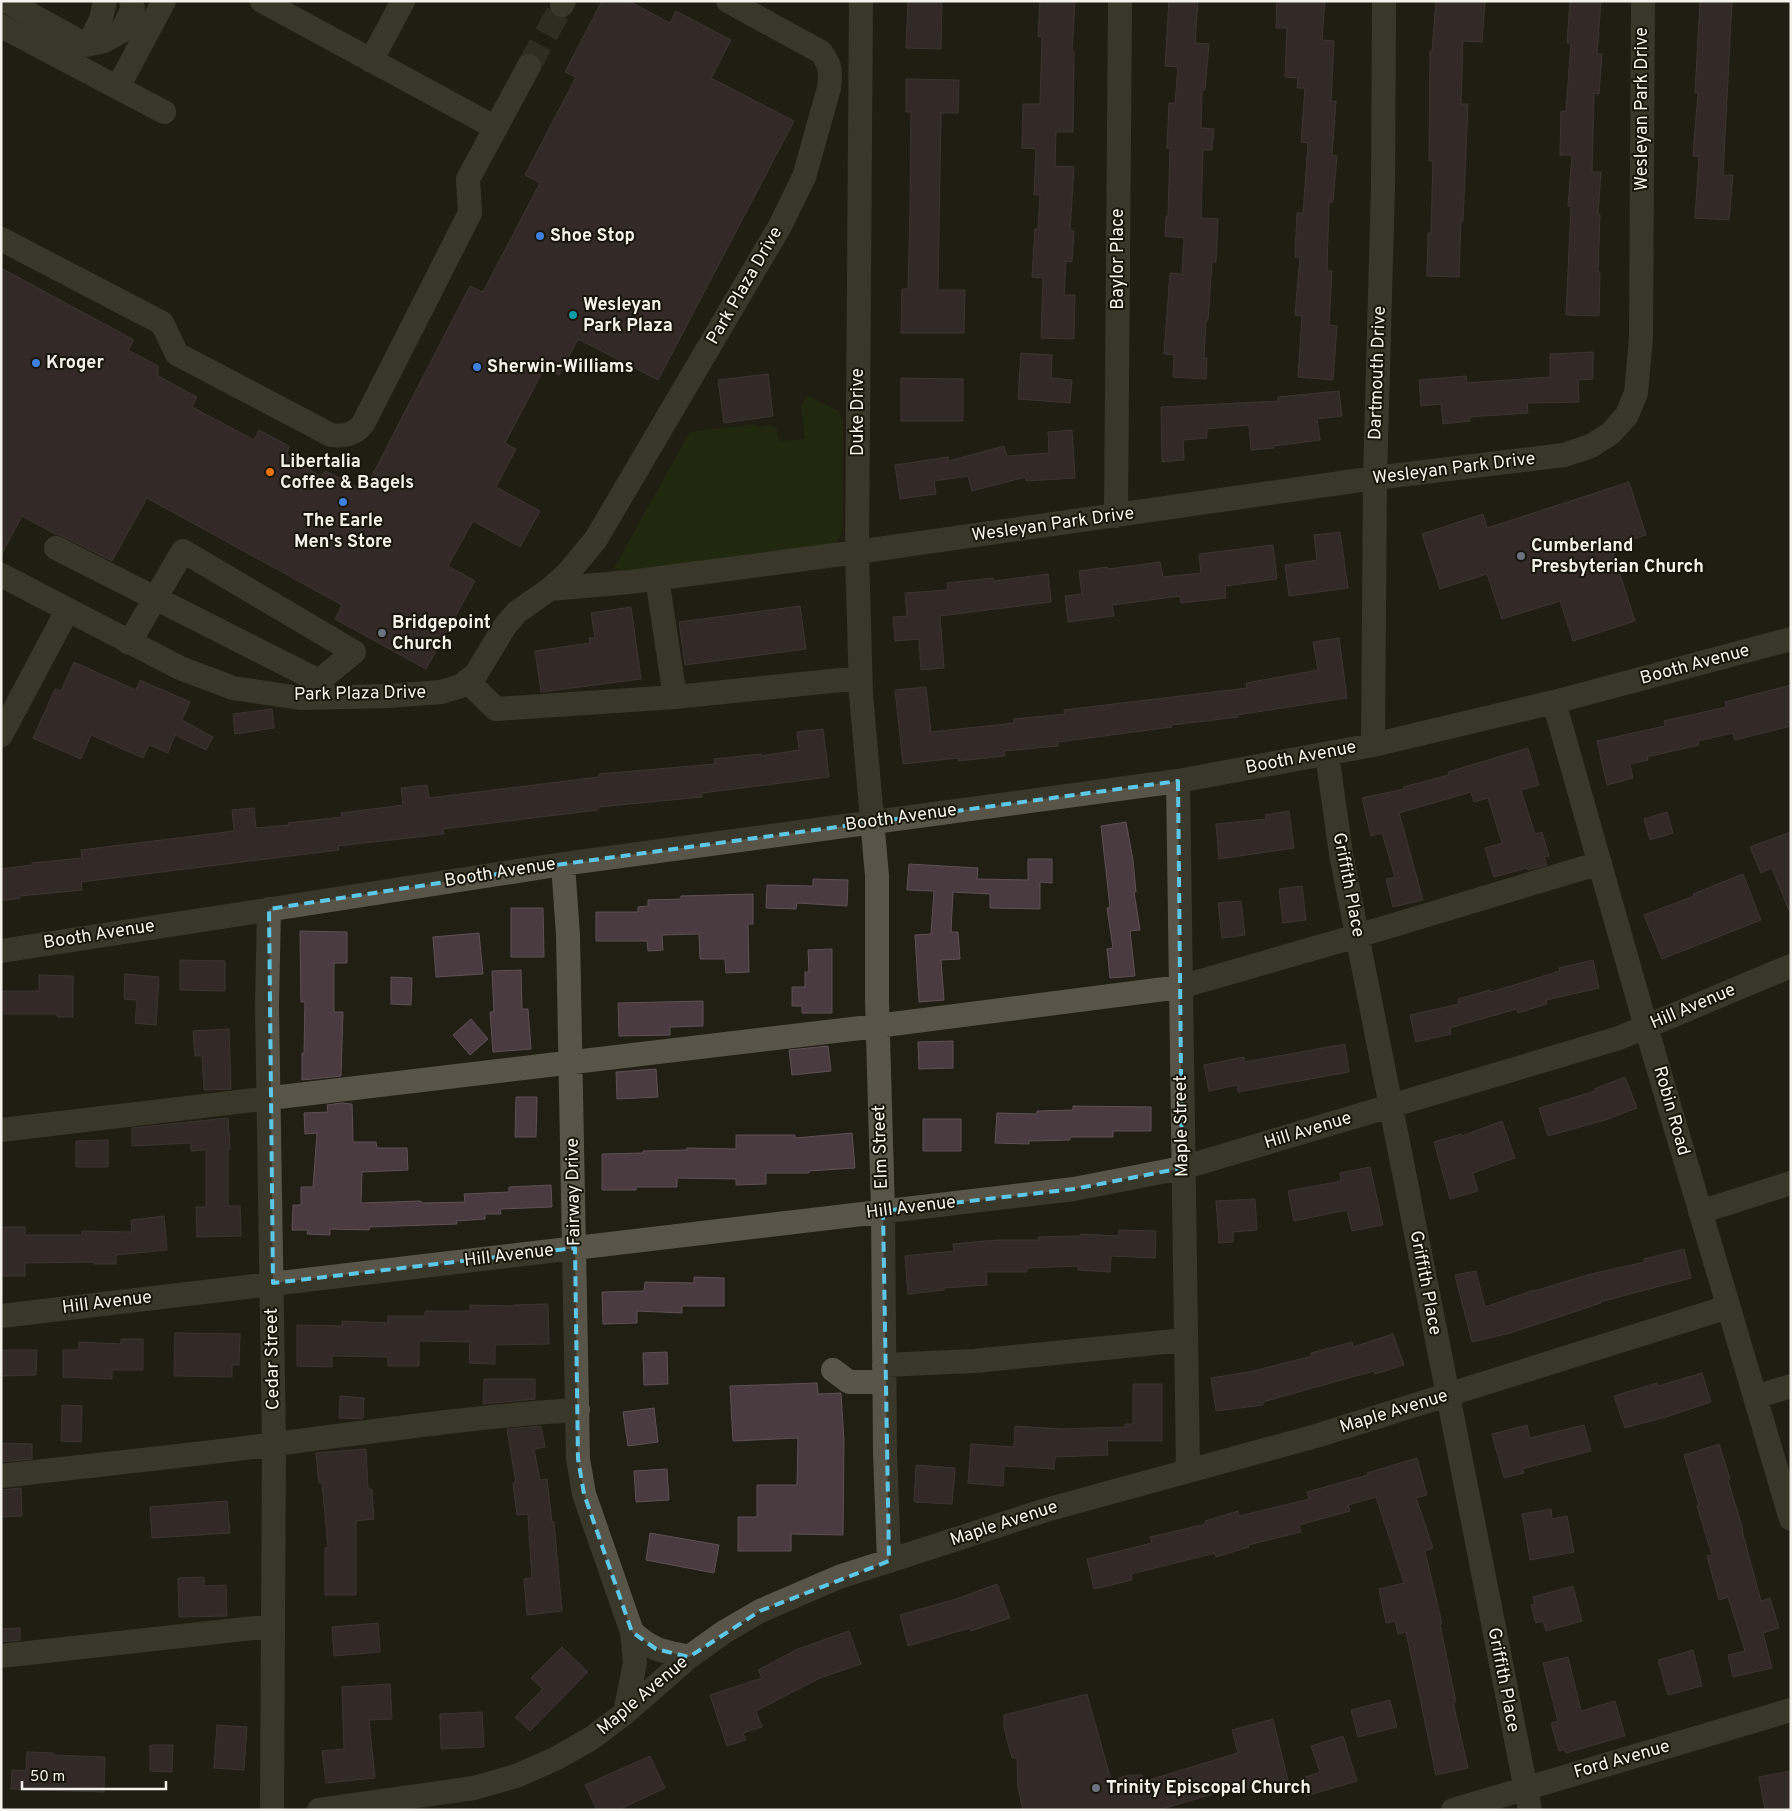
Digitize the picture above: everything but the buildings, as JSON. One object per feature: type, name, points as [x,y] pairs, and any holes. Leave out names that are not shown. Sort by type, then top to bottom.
[{"type":"street","points":[[6,1],[86,45],[104,41],[122,31],[134,8],[131,1]]},
{"type":"street","points":[[95,30],[101,20],[105,1]]},
{"type":"street","points":[[58,29],[66,27],[78,32],[105,29],[114,24],[120,14],[122,1]]},
{"type":"street","points":[[118,87],[164,1]]},
{"type":"street","points":[[262,1],[496,128]]},
{"type":"street","points":[[372,61],[403,1]]},
{"type":"street","name":"Park Plaza Drive","points":[[1,575],[67,611],[180,668],[233,688],[300,698],[388,696],[441,692],[461,686],[476,674],[505,626],[517,612],[550,589],[568,573],[596,539],[780,226],[804,177],[829,88],[831,74],[829,62],[821,52],[728,1]]},
{"type":"street","name":"Duke Drive","points":[[861,1],[857,552],[860,678],[872,822]]},
{"type":"street","name":"Baylor Place","points":[[1116,516],[1120,1]]},
{"type":"street","name":"Dartmouth Drive","points":[[1373,745],[1375,478],[1383,186],[1384,1]]},
{"type":"street","name":"Wesleyan Park Drive","points":[[857,552],[1375,478],[1564,456],[1590,446],[1612,433],[1627,415],[1636,393],[1641,338],[1643,1]]},
{"type":"street","points":[[1,26],[164,112]]},
{"type":"street","points":[[1,239],[162,323],[177,354],[330,435],[339,436],[358,430],[368,415],[470,213],[468,179],[529,66]]},
{"type":"street","points":[[56,548],[320,681]]},
{"type":"street","points":[[129,643],[183,551],[354,652],[300,698]]},
{"type":"street","name":"Park Plaza Drive","points":[[550,589],[657,578],[857,552]]},
{"type":"street","points":[[657,578],[675,697]]},
{"type":"street","points":[[1,735],[67,611]]},
{"type":"street","name":"Booth Avenue","points":[[1,950],[563,864],[1178,781],[1373,745],[1554,702],[1791,639]]},
{"type":"street","points":[[467,681],[496,709],[675,697],[860,678]]},
{"type":"street","name":"Robin Road","points":[[1554,702],[1646,1027],[1791,1519]]},
{"type":"street","name":"Griffith Place","points":[[1326,754],[1341,854],[1527,1799]]},
{"type":"street","name":"Maple Street","points":[[1178,781],[1182,1168],[1188,1471]]},
{"type":"street","name":"Elm Street","points":[[872,822],[877,876],[878,1026],[883,1211],[884,1453],[889,1561]]},
{"type":"street","name":"Fairway Drive","points":[[563,864],[568,935],[578,1460],[584,1494],[632,1632],[635,1664],[625,1712]]},
{"type":"street","points":[[1,1130],[878,1026],[1180,987],[1600,864]]},
{"type":"street","name":"Cedar Street","points":[[269,909],[267,1006],[274,1444],[272,1810]]},
{"type":"street","name":"Hill Avenue","points":[[1,1316],[1074,1189],[1182,1168],[1619,1038],[1791,966]]},
{"type":"street","points":[[1700,1212],[1791,1183]]},
{"type":"street","name":"Maple Avenue","points":[[319,1810],[474,1788],[516,1776],[555,1759],[592,1738],[689,1657],[724,1632],[760,1611],[839,1577],[1046,1510],[1316,1436],[1728,1307]]},
{"type":"street","points":[[833,1370],[849,1382],[884,1374],[974,1361],[1185,1340]]},
{"type":"street","points":[[1755,1397],[1791,1386]]},
{"type":"street","points":[[1,1476],[505,1415],[578,1410]]},
{"type":"street","points":[[1,1656],[272,1626]]},
{"type":"street","points":[[632,1632],[646,1644],[656,1649],[689,1657]]},
{"type":"street","name":"Ford Avenue","points":[[1453,1810],[1527,1799],[1791,1710]]},
{"type":"highlighted area","points":[[1178,781],[1182,1168],[1074,1189],[883,1211],[889,1561],[760,1611],[689,1657],[656,1649],[632,1632],[584,1494],[578,1459],[575,1248],[273,1283],[269,909],[563,864]]},
{"type":"green space","points":[[808,396],[839,411],[843,420],[843,527],[839,539],[835,543],[808,551],[617,571],[614,568],[690,432],[756,424],[757,427],[769,425],[776,427],[779,441],[805,439],[801,406]]},
{"type":"tunnel","points":[[529,66],[562,5]]},
{"type":"place","name":"Shoe Stop","points":[[540,236]]},
{"type":"place","name":"Wesleyan Park Plaza","points":[[573,315]]},
{"type":"place","name":"Kroger","points":[[36,363]]},
{"type":"place","name":"Sherwin-Williams","points":[[477,367]]},
{"type":"place","name":"Libertalia Coffee & Bagels","points":[[270,472]]},
{"type":"place","name":"The Earle Men's Store","points":[[343,502]]},
{"type":"place","name":"Cumberland Presbyterian Church","points":[[1521,556]]},
{"type":"place","name":"Bridgepoint Church","points":[[382,633]]},
{"type":"place","name":"Trinity Episcopal Church","points":[[1096,1788]]}]
